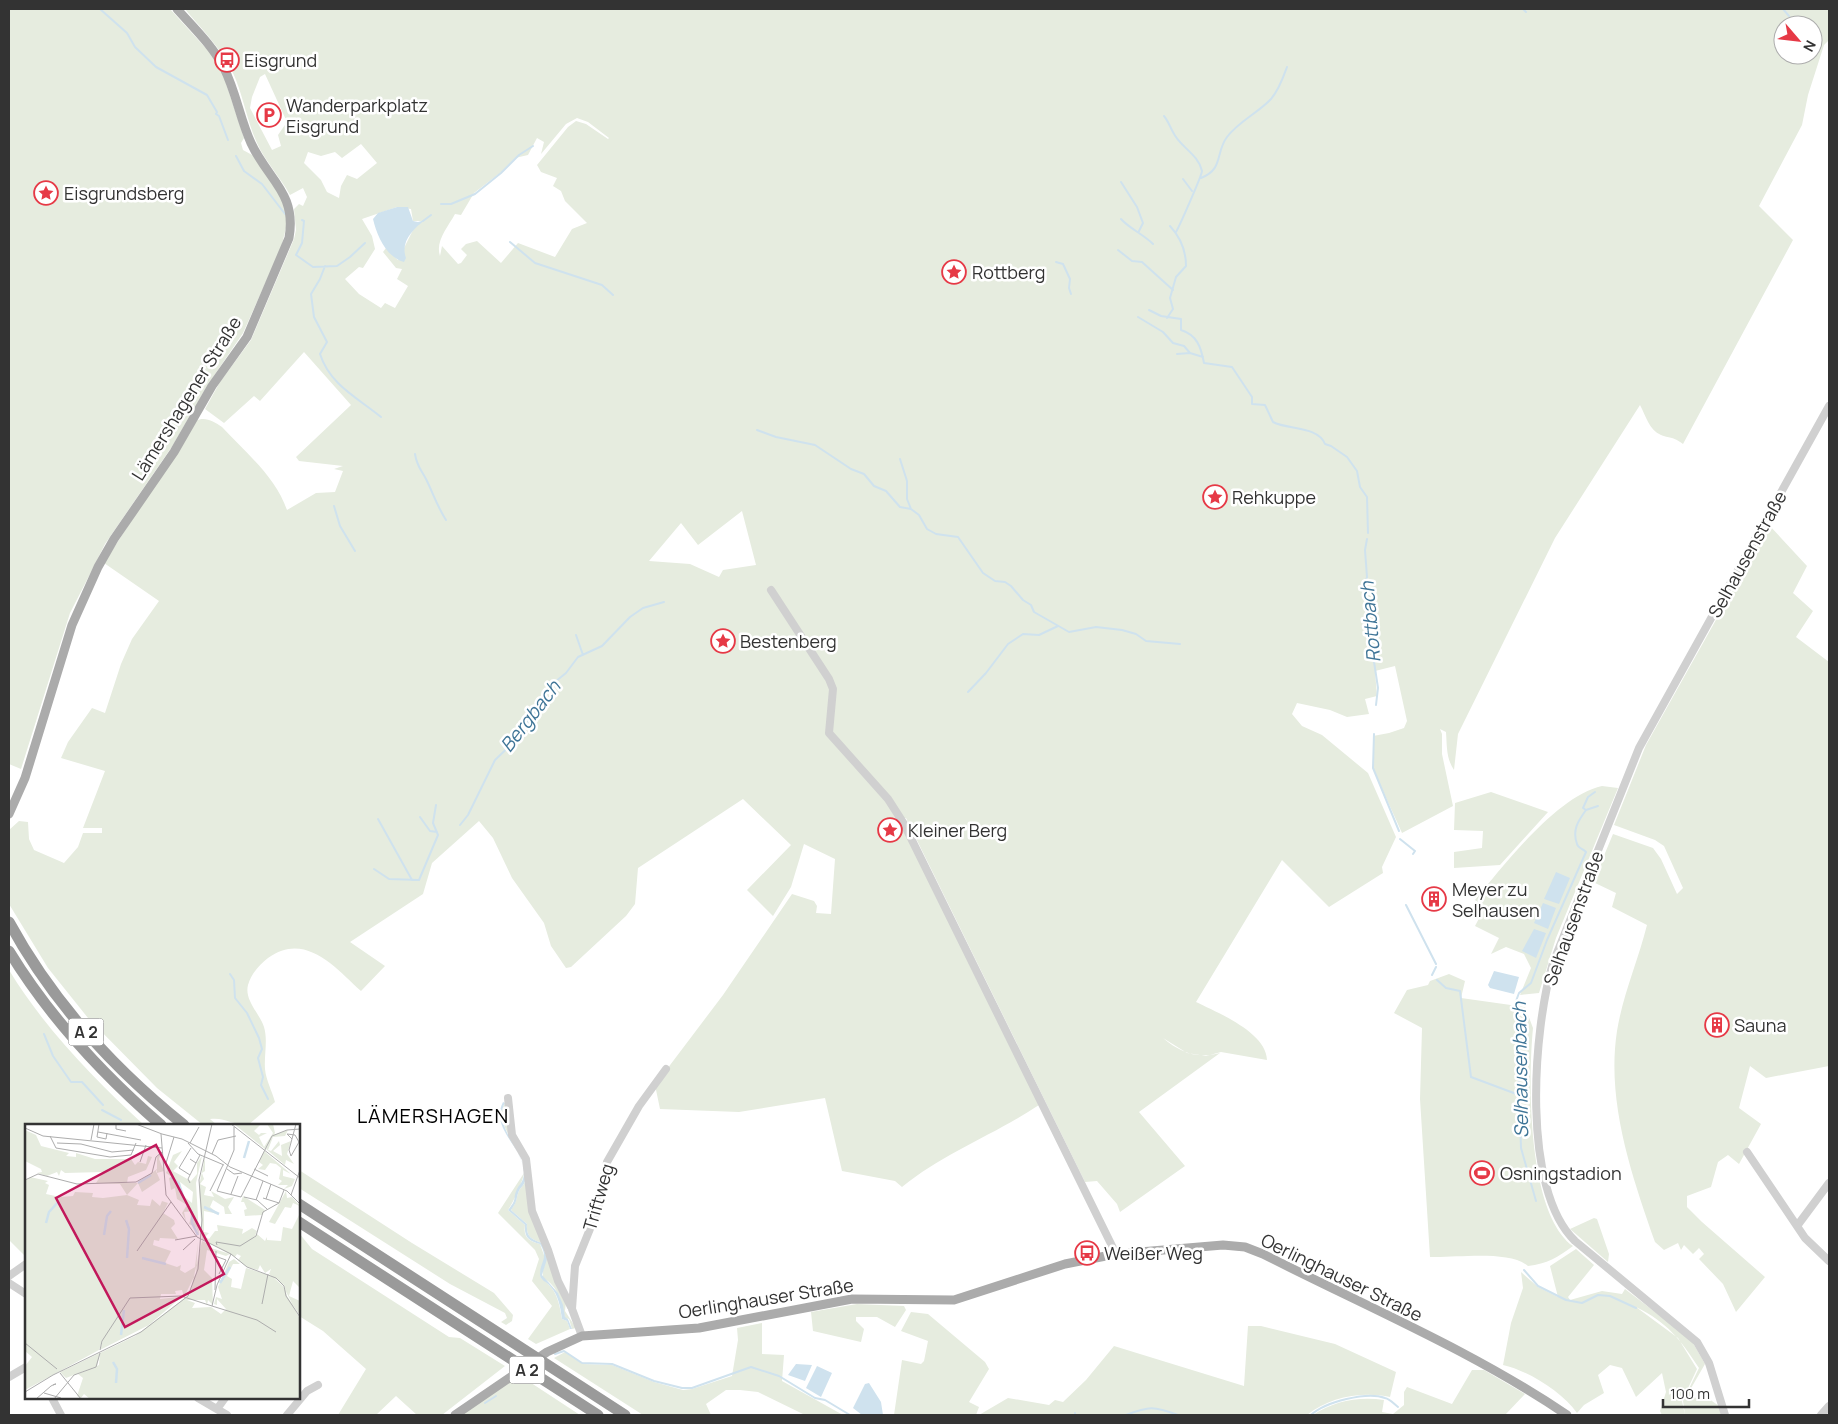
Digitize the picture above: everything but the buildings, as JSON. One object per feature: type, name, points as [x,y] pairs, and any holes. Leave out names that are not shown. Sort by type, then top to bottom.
[{"type":"highway","name":"A 2","points":[[9,922],[34,964],[85,1031],[139,1087],[183,1124]]},
{"type":"highway","name":"A 2","points":[[9,951],[53,1016],[126,1095],[160,1124]]},
{"type":"highway","name":"A 2","points":[[300,1205],[625,1415]]},
{"type":"highway","name":"A 2","points":[[300,1223],[598,1415]]},
{"type":"main road","name":"Lämershagener Straße","points":[[9,814],[25,778],[72,625],[98,567],[114,539],[174,452],[212,386],[247,337],[289,238],[291,222],[289,203],[252,145],[224,69],[215,52],[177,9]]},
{"type":"main road","name":"Oerlinghauser Straße","points":[[455,1415],[539,1357],[560,1344],[582,1336],[699,1328],[852,1299],[954,1300],[1065,1264],[1116,1254],[1223,1245],[1254,1250],[1500,1373],[1567,1415]]},
{"type":"street","name":"Selhausenstraße","points":[[1725,1415],[1709,1363],[1697,1342],[1575,1241],[1562,1224],[1549,1192],[1540,1156],[1537,1056],[1546,990],[1553,963],[1638,748],[1829,406]]},
{"type":"street","points":[[770,590],[829,679],[833,689],[829,733],[888,799],[904,824],[1116,1254]]},
{"type":"street","name":"Triftweg","points":[[572,1309],[575,1266],[598,1209],[607,1162],[640,1106],[666,1069]]},
{"type":"street","name":"Triftweg","points":[[508,1098],[512,1134],[526,1159],[532,1211],[558,1281],[572,1309],[582,1336]]},
{"type":"street","points":[[1747,1152],[1797,1226],[1813,1247],[1829,1261]]},
{"type":"street","points":[[1797,1226],[1829,1183]]},
{"type":"street","points":[[9,1276],[25,1265]]},
{"type":"street","points":[[9,1283],[25,1293]]},
{"type":"street","points":[[9,1377],[25,1368]]},
{"type":"street","points":[[287,1415],[307,1391],[318,1385]]},
{"type":"street","points":[[53,1399],[62,1415]]},
{"type":"street","points":[[200,1399],[227,1415]]},
{"type":"street","points":[[217,1409],[224,1399]]},
{"type":"street","points":[[1821,1415],[1829,1406]]},
{"type":"shaded area","points":[[9,9],[170,9],[212,55],[222,71],[244,138],[241,143],[243,150],[254,156],[282,197],[288,220],[281,248],[243,333],[207,386],[173,445],[105,544],[70,613],[21,769],[9,764]]},
{"type":"shaded area","points":[[185,9],[1829,9],[1829,40],[1823,48],[1823,15],[1773,15],[1773,65],[1818,65],[1808,95],[1802,125],[1759,206],[1793,240],[1683,444],[1657,433],[1648,422],[1640,405],[1555,538],[1458,734],[1454,770],[1448,756],[1446,732],[1440,729],[1442,734],[1442,754],[1453,806],[1402,833],[1374,771],[1373,736],[1404,728],[1407,721],[1395,666],[1375,671],[1377,696],[1365,699],[1369,714],[1347,717],[1330,710],[1297,703],[1292,714],[1302,726],[1322,735],[1368,773],[1396,837],[1382,867],[1383,873],[1329,907],[1282,860],[1196,1002],[1228,1018],[1250,1032],[1265,1050],[1267,1060],[1221,1052],[1211,1055],[1220,1053],[1139,1112],[1185,1166],[1120,1212],[1117,1204],[1097,1181],[1085,1182],[906,818],[900,820],[1039,1105],[935,1164],[902,1187],[895,1181],[842,1171],[825,1098],[739,1112],[660,1109],[655,1085],[723,995],[792,894],[814,901],[817,906],[816,913],[831,914],[835,859],[804,844],[791,887],[773,916],[747,890],[791,845],[743,799],[638,868],[635,904],[626,916],[571,967],[566,968],[551,946],[544,923],[512,878],[493,838],[479,821],[432,863],[423,894],[350,942],[385,966],[361,991],[330,963],[319,955],[307,950],[294,948],[282,951],[268,958],[253,973],[247,991],[250,1001],[264,1027],[266,1037],[266,1073],[275,1102],[249,1124],[237,1124],[224,1120],[210,1119],[216,1124],[202,1124],[157,1088],[88,1018],[48,968],[9,904],[9,830],[19,821],[28,822],[29,839],[34,850],[64,863],[78,847],[83,833],[102,833],[102,828],[83,828],[105,771],[61,758],[68,742],[92,708],[105,713],[121,664],[132,639],[159,601],[104,563],[196,421],[209,420],[222,427],[275,486],[287,510],[316,493],[335,492],[343,471],[334,469],[343,466],[299,461],[296,457],[351,405],[304,352],[260,401],[254,396],[224,423],[205,409],[220,382],[251,340],[294,239],[296,230],[294,209],[299,204],[303,206],[307,197],[303,188],[290,195],[264,156],[254,135],[232,70],[220,51]],"holes":[[[265,74],[287,122],[278,135],[281,146],[272,150],[250,108],[260,77]],[[577,118],[588,122],[609,138],[586,124],[576,121],[568,127],[537,165],[541,172],[557,178],[553,186],[561,191],[565,201],[587,223],[572,229],[555,257],[518,243],[501,263],[477,241],[466,244],[461,249],[467,255],[461,263],[458,264],[442,246],[440,256],[439,245],[443,234],[455,214],[461,215],[474,193],[500,173],[515,158],[528,155],[537,138],[544,142],[541,154],[566,124]],[[361,144],[377,163],[357,179],[347,175],[341,186],[339,198],[327,192],[321,180],[304,163],[308,152],[321,156],[335,152],[342,158]],[[397,207],[411,209],[413,221],[423,221],[414,228],[398,260],[386,248],[383,252],[396,268],[402,269],[397,279],[408,286],[395,308],[385,303],[381,308],[359,294],[345,279],[359,267],[363,268],[375,249],[372,236],[362,219]],[[742,511],[756,565],[723,570],[719,577],[690,564],[649,561],[681,523],[698,545]],[[1163,1038],[1185,1052],[1176,1048]]]},
{"type":"shaded area","points":[[1769,525],[1807,566],[1793,593],[1813,611],[1796,637],[1829,662],[1829,1066],[1766,1078],[1750,1066],[1739,1108],[1761,1124],[1739,1164],[1728,1155],[1718,1162],[1711,1187],[1687,1196],[1687,1207],[1765,1277],[1736,1312],[1723,1284],[1699,1259],[1704,1254],[1699,1248],[1693,1254],[1684,1245],[1681,1250],[1678,1243],[1664,1250],[1655,1242],[1646,1217],[1623,1138],[1615,1085],[1615,1058],[1620,1017],[1647,925],[1612,907],[1616,893],[1593,882],[1613,834],[1653,848],[1661,859],[1677,894],[1683,888],[1664,846],[1655,840],[1614,825],[1646,745]]},
{"type":"shaded area","points":[[1602,786],[1618,788],[1556,938],[1539,993],[1520,995],[1531,968],[1524,954],[1506,947],[1491,954],[1499,938],[1475,926],[1485,907],[1475,900],[1516,851],[1550,817],[1567,803],[1585,792]]},
{"type":"shaded area","points":[[1491,792],[1548,812],[1500,865],[1454,868],[1454,852],[1482,848],[1483,831],[1454,830],[1455,803]]},
{"type":"shaded area","points":[[9,970],[54,1033],[107,1090],[143,1124],[25,1124],[25,1256],[9,1240]]},
{"type":"shaded area","name":"Osningstadion","points":[[1449,974],[1465,981],[1461,998],[1525,1007],[1533,1028],[1531,1111],[1539,1176],[1547,1205],[1558,1229],[1573,1246],[1557,1257],[1541,1264],[1528,1266],[1519,1261],[1496,1256],[1430,1257],[1420,1099],[1422,1028],[1394,1013],[1407,990],[1428,985],[1430,981]]},
{"type":"shaded area","points":[[505,1103],[507,1103],[510,1134],[527,1169],[529,1207],[545,1248],[542,1243],[528,1235],[527,1224],[511,1210],[520,1189],[526,1181],[526,1170],[503,1121],[502,1112]]},
{"type":"shaded area","points":[[300,1171],[494,1293],[513,1315],[512,1321],[506,1325],[501,1322],[507,1318],[505,1313],[450,1284],[300,1189]]},
{"type":"shaded area","points":[[524,1173],[508,1210],[525,1225],[526,1236],[533,1242],[540,1244],[545,1258],[540,1274],[541,1278],[554,1291],[562,1319],[567,1321],[570,1329],[536,1344],[528,1339],[552,1306],[532,1281],[539,1259],[535,1250],[498,1213]]},
{"type":"shaded area","points":[[1594,1218],[1597,1219],[1609,1254],[1608,1262],[1570,1229]]},
{"type":"shaded area","points":[[300,1234],[312,1249],[449,1337],[460,1338],[505,1366],[442,1415],[417,1415],[396,1396],[376,1415],[338,1415],[366,1369],[323,1331],[300,1317]]},
{"type":"shaded area","points":[[545,1248],[566,1302],[565,1311],[576,1328],[572,1329],[569,1319],[565,1318],[556,1290],[543,1278],[546,1257]]},
{"type":"shaded area","points":[[1576,1249],[1594,1265],[1568,1297],[1570,1300],[1602,1291],[1622,1294],[1625,1289],[1693,1343],[1705,1364],[1690,1390],[1697,1400],[1705,1396],[1719,1406],[1721,1415],[1685,1415],[1662,1415],[1660,1411],[1666,1392],[1662,1373],[1636,1397],[1622,1368],[1610,1365],[1598,1375],[1604,1393],[1584,1405],[1577,1413],[1563,1397],[1544,1383],[1523,1372],[1503,1365],[1511,1323],[1523,1288],[1521,1272],[1538,1287],[1558,1297],[1550,1266]],"holes":[[[1636,1307],[1657,1319],[1676,1336]],[[1680,1341],[1699,1368],[1683,1401],[1685,1415],[1682,1401],[1697,1369]]]},
{"type":"shaded area","points":[[857,1304],[904,1306],[906,1310],[895,1327],[877,1317],[856,1317],[856,1321],[864,1329],[861,1342],[813,1331],[811,1312]]},
{"type":"shaded area","points":[[911,1312],[928,1314],[985,1362],[989,1369],[969,1402],[979,1407],[976,1415],[894,1415],[902,1360],[921,1364],[924,1361],[928,1341],[901,1331]]},
{"type":"shaded area","points":[[762,1323],[762,1354],[784,1355],[782,1381],[843,1415],[805,1415],[758,1392],[726,1390],[706,1404],[711,1415],[643,1415],[554,1358],[565,1352],[583,1364],[612,1365],[654,1382],[683,1390],[692,1389],[732,1376],[738,1340],[737,1328]]},
{"type":"shaded area","points":[[1248,1326],[1261,1326],[1335,1344],[1396,1372],[1390,1397],[1357,1395],[1346,1397],[1325,1404],[1307,1415],[979,1415],[1008,1398],[1049,1405],[1055,1400],[1063,1402],[1086,1380],[1114,1346],[1244,1386]]},
{"type":"shaded area","points":[[1472,1370],[1484,1370],[1525,1394],[1505,1415],[1313,1415],[1329,1406],[1356,1399],[1384,1400],[1382,1412],[1393,1414],[1404,1405],[1404,1392],[1407,1387],[1452,1404]]},
{"type":"shaded area","points":[[519,1375],[580,1415],[460,1415]]},
{"type":"water","points":[[397,207],[408,207],[413,221],[425,220],[416,227],[406,241],[406,258],[404,262],[387,251],[380,239],[373,219],[378,213]]},
{"type":"water","points":[[1556,872],[1570,878],[1559,904],[1544,899]]},
{"type":"water","points":[[1543,903],[1556,908],[1548,929],[1534,923]]},
{"type":"water","points":[[1534,929],[1546,933],[1536,958],[1522,951]]},
{"type":"water","points":[[1494,971],[1519,977],[1514,994],[1490,988],[1488,985]]},
{"type":"water","points":[[503,1102],[505,1103],[502,1112],[503,1121],[517,1151],[501,1122],[500,1112]]},
{"type":"water","points":[[524,1170],[525,1181],[511,1210],[527,1224],[528,1235],[542,1243],[547,1259],[542,1275],[558,1293],[565,1317],[568,1319],[572,1329],[570,1329],[567,1321],[562,1319],[557,1297],[550,1286],[540,1277],[544,1257],[543,1249],[540,1244],[533,1242],[526,1236],[525,1225],[508,1210],[522,1182]]},
{"type":"water","points":[[796,1364],[812,1365],[805,1381],[788,1375]]},
{"type":"water","points":[[817,1366],[832,1373],[821,1397],[806,1388]]},
{"type":"water","points":[[869,1383],[881,1402],[883,1415],[862,1415],[853,1408],[865,1384]]},
{"type":"waterway","points":[[100,9],[127,33],[135,47],[156,67],[207,95],[217,112],[216,114],[219,116],[228,140]]},
{"type":"waterway","points":[[1523,9],[1526,12]]},
{"type":"waterway","points":[[1783,9],[1788,15]]},
{"type":"waterway","name":"Rottbach","points":[[1201,178],[1213,170],[1223,143],[1232,131],[1266,104],[1274,95],[1287,67]]},
{"type":"waterway","name":"Rottbach","points":[[1164,116],[1179,141],[1198,161],[1202,171],[1176,232]]},
{"type":"waterway","points":[[441,204],[451,204],[475,194],[501,173],[519,155],[533,146]]},
{"type":"waterway","points":[[236,156],[244,171],[262,184],[285,214]]},
{"type":"waterway","name":"Rottbach","points":[[1183,179],[1192,191]]},
{"type":"waterway","name":"Rottbach","points":[[1121,182],[1137,207],[1143,223],[1139,231]]},
{"type":"waterway","points":[[423,221],[431,215]]},
{"type":"waterway","name":"Rottbach","points":[[1121,219],[1153,244]]},
{"type":"waterway","points":[[302,220],[304,221],[302,243],[296,255],[313,267],[337,266],[365,243]]},
{"type":"waterway","name":"Rottbach","points":[[1167,318],[1173,309],[1170,298],[1176,277],[1186,266],[1182,244],[1170,226]]},
{"type":"waterway","points":[[510,242],[535,263],[602,285],[613,295]]},
{"type":"waterway","name":"Rottbach","points":[[1118,250],[1132,261],[1142,262],[1173,290]]},
{"type":"waterway","name":"Rottbach","points":[[1056,262],[1063,264],[1070,279],[1069,288],[1071,294]]},
{"type":"waterway","points":[[325,266],[311,294],[314,317],[327,342],[320,354],[325,365],[338,383],[381,417]]},
{"type":"waterway","name":"Rottbach","points":[[1149,310],[1161,316],[1181,319],[1181,330],[1195,338],[1204,363],[1232,367],[1252,397],[1252,404],[1265,405],[1273,422],[1316,434],[1325,444],[1347,457],[1357,471],[1360,487],[1367,497],[1368,533]]},
{"type":"waterway","name":"Rottbach","points":[[1138,317],[1163,332],[1173,343],[1184,346],[1190,353]]},
{"type":"waterway","name":"Rottbach","points":[[1177,354],[1190,353],[1203,357]]},
{"type":"waterway","points":[[757,430],[776,437],[815,445],[851,469],[864,474],[874,486],[886,491],[900,507],[911,509],[919,515],[927,529],[936,534],[958,537],[983,573],[995,581],[1005,582],[1011,586],[1023,600],[1031,605],[1034,612],[1069,632],[1096,627],[1122,630],[1136,634],[1146,641],[1180,644]]},
{"type":"waterway","points":[[415,454],[418,465],[446,520]]},
{"type":"waterway","points":[[900,459],[907,481],[907,499],[911,509]]},
{"type":"waterway","points":[[334,506],[340,526],[355,551]]},
{"type":"waterway","name":"Rottbach","points":[[1367,539],[1365,550],[1367,577],[1364,587],[1370,622],[1368,641],[1373,655],[1378,688],[1376,705]]},
{"type":"waterway","name":"Bergbach","points":[[460,825],[468,815],[495,760],[517,739],[524,726],[541,706],[550,686],[566,673],[578,657],[602,646],[630,617],[643,608],[664,602]]},
{"type":"waterway","points":[[968,692],[986,673],[1008,644],[1023,634],[1039,635],[1058,626]]},
{"type":"waterway","name":"Bergbach","points":[[576,635],[583,655]]},
{"type":"waterway","name":"Rottbach","points":[[1374,734],[1373,768],[1399,831]]},
{"type":"waterway","name":"Selhausenbach","points":[[1536,1201],[1521,1148],[1516,1001],[1519,993],[1531,983],[1547,940],[1586,852],[1579,847],[1575,834],[1578,822],[1586,810],[1583,808],[1588,797],[1595,792]]},
{"type":"waterway","name":"Bergbach","points":[[374,869],[389,879],[419,880],[438,835],[433,823],[436,805]]},
{"type":"waterway","name":"Selhausenbach","points":[[1586,810],[1598,806]]},
{"type":"waterway","points":[[420,817],[430,831],[437,832]]},
{"type":"waterway","points":[[378,819],[412,880]]},
{"type":"waterway","name":"Rottbach","points":[[1400,839],[1415,851],[1413,854]]},
{"type":"waterway","name":"Rottbach","points":[[1406,905],[1436,964]]},
{"type":"waterway","name":"Rottbach","points":[[1432,975],[1436,967]]},
{"type":"waterway","points":[[230,974],[234,980],[235,998],[247,1013],[259,1038],[262,1049],[258,1058],[263,1077],[261,1085],[268,1099]]},
{"type":"waterway","name":"Rottbach","points":[[1437,980],[1446,988],[1460,991],[1471,1077],[1519,1095]]},
{"type":"waterway","points":[[44,1034],[53,1056],[71,1082],[82,1082],[103,1105]]},
{"type":"waterway","points":[[102,1110],[121,1120]]},
{"type":"waterway","name":"Selhausenbach","points":[[1524,1270],[1538,1286],[1566,1300],[1582,1303],[1598,1295],[1610,1296],[1636,1308]]},
{"type":"waterway","points":[[555,1354],[564,1351],[582,1363],[612,1364],[654,1381],[682,1388],[692,1388],[751,1367],[779,1376],[815,1398],[825,1400],[850,1415]]},
{"type":"waterway","points":[[485,1403],[496,1396]]},
{"type":"waterway","points":[[1311,1415],[1317,1410],[1336,1402],[1357,1397],[1377,1396],[1390,1400],[1398,1407]]},
{"type":"waterway","points":[[1126,1415],[1152,1408],[1178,1415]]},
{"type":"place","name":"Eisgrund","points":[[227,60]]},
{"type":"place","name":"Wanderparkplatz Eisgrund","points":[[269,115]]},
{"type":"place","name":"Eisgrundsberg","points":[[46,193]]},
{"type":"place","name":"Rottberg","points":[[954,272]]},
{"type":"place","name":"Rehkuppe","points":[[1215,497]]},
{"type":"place","name":"Bestenberg","points":[[723,641]]},
{"type":"place","name":"Kleiner Berg","points":[[890,830]]},
{"type":"place","name":"Meyer zu Selhausen","points":[[1434,899]]},
{"type":"place","name":"Sauna","points":[[1717,1025]]},
{"type":"place","name":"Osningstadion","points":[[1482,1173]]},
{"type":"place","name":"Weißer Weg","points":[[1087,1253]]},
{"type":"district","name":"LÄMERSHAGEN","points":[[433,1115]]}]
